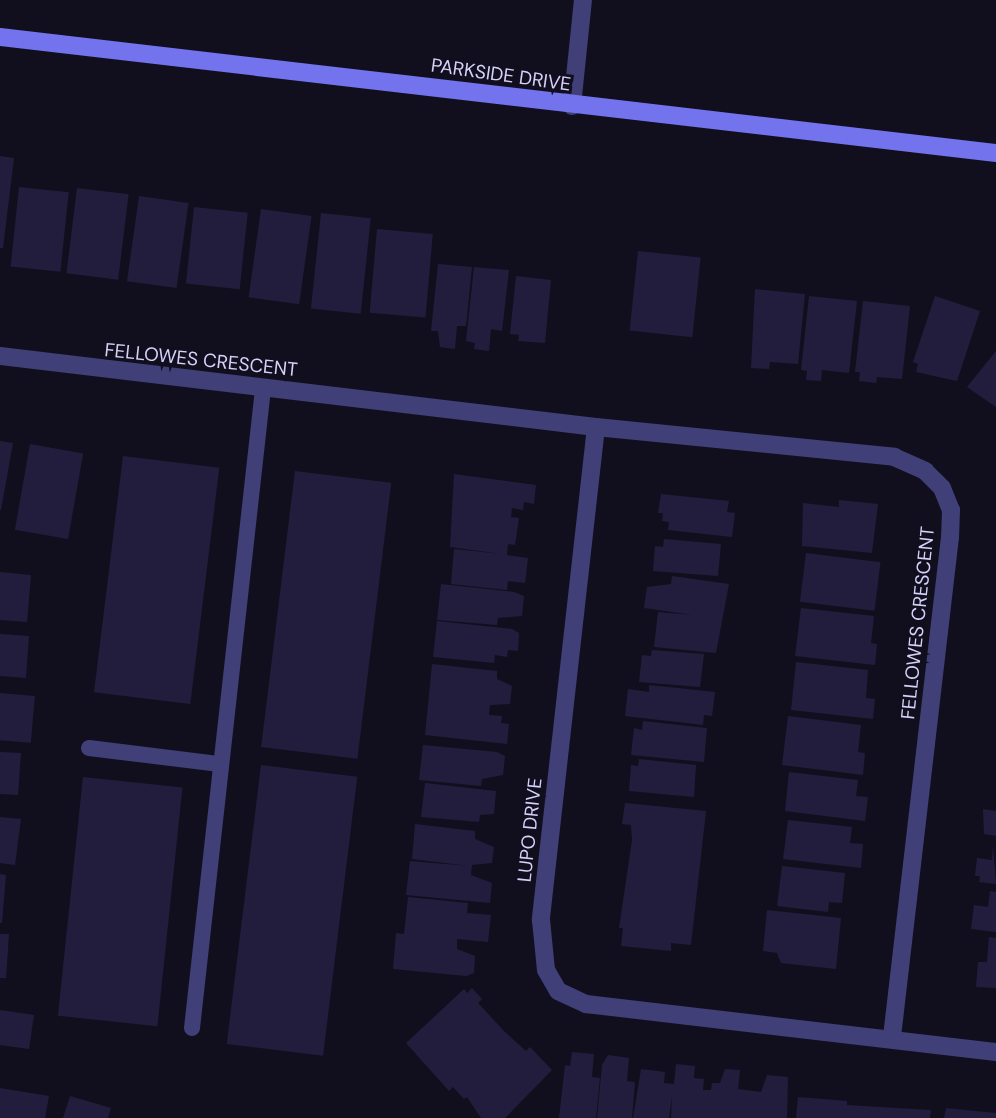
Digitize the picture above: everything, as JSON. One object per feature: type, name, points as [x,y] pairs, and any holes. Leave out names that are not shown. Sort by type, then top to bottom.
[{"type":"main road","name":"PARKSIDE DRIVE","points":[[0,37],[494,93],[572,106],[996,153]]},
{"type":"street","points":[[572,106],[583,0]]},
{"type":"street","name":"FELLOWES CRESCENT","points":[[0,356],[596,427],[894,457],[912,463],[942,488],[951,510],[892,1037]]},
{"type":"street","name":"LUPO DRIVE","points":[[596,427],[541,920],[546,970],[558,991],[586,1004],[892,1037],[996,1052]]},
{"type":"lane","points":[[192,1028],[263,388]]},
{"type":"lane","points":[[89,748],[220,764]]},
{"type":"building","points":[[0,156],[14,158],[3,248],[0,248]]},
{"type":"building","points":[[19,187],[69,192],[60,272],[11,267]]},
{"type":"building","points":[[77,188],[129,194],[118,280],[67,273]]},
{"type":"building","points":[[139,196],[189,203],[177,288],[127,281]]},
{"type":"building","points":[[194,207],[248,213],[240,289],[186,284]]},
{"type":"building","points":[[261,209],[312,216],[299,304],[249,297]]},
{"type":"building","points":[[321,213],[371,218],[361,314],[311,308]]},
{"type":"building","points":[[377,229],[433,234],[425,318],[370,313]]},
{"type":"building","points":[[638,251],[701,258],[692,337],[630,331]]},
{"type":"building","points":[[438,264],[472,267],[466,326],[457,326],[455,349],[440,347],[438,331],[431,331]]},
{"type":"building","points":[[474,267],[509,270],[502,331],[491,329],[489,351],[474,349],[475,343],[466,341]]},
{"type":"building","points":[[516,276],[551,280],[545,343],[518,341],[519,335],[510,334]]},
{"type":"building","points":[[755,289],[805,294],[798,364],[770,362],[769,369],[751,368]]},
{"type":"building","points":[[809,296],[857,301],[849,373],[822,370],[821,381],[806,380],[807,371],[801,370]]},
{"type":"building","points":[[935,296],[980,311],[957,381],[916,372],[918,364],[913,362]]},
{"type":"building","points":[[863,301],[910,306],[902,379],[877,377],[876,383],[859,381],[860,372],[855,372]]},
{"type":"building","points":[[996,351],[996,407],[967,387]]},
{"type":"building","points":[[0,441],[13,443],[1,510],[0,510]]},
{"type":"building","points":[[30,444],[83,453],[68,539],[15,530]]},
{"type":"building","points":[[123,456],[219,468],[190,704],[94,692]]},
{"type":"building","points":[[295,471],[391,483],[357,759],[261,747]]},
{"type":"building","points":[[454,474],[536,485],[534,504],[524,502],[523,510],[512,508],[511,517],[519,518],[515,545],[508,544],[507,555],[528,558],[525,583],[508,581],[507,590],[451,584],[454,549],[502,554],[450,547]]},
{"type":"building","points":[[661,494],[729,501],[727,512],[735,513],[732,537],[668,530],[669,522],[662,521],[663,513],[658,513]]},
{"type":"building","points":[[839,500],[878,504],[872,553],[802,546],[803,503],[839,507]]},
{"type":"building","points":[[664,539],[721,544],[718,576],[653,571],[655,546],[663,547]]},
{"type":"building","points":[[806,553],[880,562],[874,611],[800,602]]},
{"type":"building","points":[[0,572],[31,575],[27,622],[0,620]]},
{"type":"building","points":[[672,576],[729,584],[716,653],[654,647],[658,612],[693,615],[644,608],[647,587],[671,584]]},
{"type":"building","points":[[441,584],[514,592],[524,596],[522,616],[498,618],[497,625],[437,620]]},
{"type":"building","points":[[801,608],[874,616],[871,643],[877,644],[875,665],[795,656]]},
{"type":"building","points":[[437,621],[512,629],[519,633],[518,651],[508,650],[507,657],[495,655],[494,663],[433,657]]},
{"type":"building","points":[[0,634],[29,636],[26,678],[0,676]]},
{"type":"building","points":[[652,650],[704,654],[700,687],[639,682],[642,655],[651,656]]},
{"type":"building","points":[[796,662],[868,670],[866,698],[875,699],[873,719],[791,710]]},
{"type":"building","points":[[432,664],[497,671],[497,679],[512,686],[510,704],[490,705],[489,715],[502,716],[501,723],[509,724],[507,744],[425,735]]},
{"type":"building","points":[[649,685],[715,692],[712,716],[704,715],[703,725],[625,716],[628,689],[649,692]]},
{"type":"building","points":[[0,693],[35,696],[31,743],[0,740]]},
{"type":"building","points":[[788,716],[861,725],[858,752],[865,753],[863,775],[782,765]]},
{"type":"building","points":[[643,721],[707,728],[704,762],[631,755],[634,728],[642,730]]},
{"type":"building","points":[[423,745],[497,752],[505,756],[503,775],[482,779],[481,786],[419,780]]},
{"type":"building","points":[[0,752],[21,753],[18,795],[0,794]]},
{"type":"building","points":[[639,759],[696,765],[694,797],[629,791],[631,765],[638,766]]},
{"type":"building","points":[[261,765],[357,777],[323,1056],[227,1044]]},
{"type":"building","points":[[789,772],[858,780],[856,796],[868,797],[865,821],[785,811]]},
{"type":"building","points":[[83,777],[182,787],[157,1026],[58,1016]]},
{"type":"building","points":[[425,783],[496,791],[494,814],[480,815],[479,822],[421,817]]},
{"type":"building","points":[[625,803],[706,811],[691,945],[671,943],[671,951],[621,946],[623,928],[619,928],[632,840],[631,825],[622,824]]},
{"type":"building","points":[[983,809],[996,811],[996,836],[984,834]]},
{"type":"building","points":[[0,817],[21,819],[15,865],[0,863]]},
{"type":"building","points":[[788,820],[852,827],[850,843],[863,844],[861,868],[783,859]]},
{"type":"building","points":[[415,824],[475,831],[475,839],[494,847],[492,863],[472,865],[471,875],[492,883],[490,903],[406,895],[410,861],[469,866],[412,859]]},
{"type":"building","points":[[993,846],[996,884],[979,882],[980,876],[975,876],[977,858],[992,860]]},
{"type":"building","points":[[782,866],[845,873],[842,903],[829,902],[828,912],[777,906]]},
{"type":"building","points":[[0,874],[6,875],[2,923],[0,923]]},
{"type":"building","points":[[990,891],[996,892],[996,932],[971,929],[974,905],[988,907]]},
{"type":"building","points":[[408,897],[468,903],[467,913],[491,915],[488,942],[457,939],[457,949],[475,956],[474,973],[466,976],[393,969],[396,933],[404,934]]},
{"type":"building","points":[[767,910],[841,918],[836,969],[781,963],[777,953],[763,951]]},
{"type":"building","points":[[0,934],[9,934],[6,978],[0,978]]},
{"type":"building","points":[[989,937],[996,938],[996,988],[976,987],[978,962],[987,962]]},
{"type":"building","points":[[472,988],[482,999],[478,1003],[504,1031],[526,1051],[530,1047],[552,1070],[505,1118],[481,1118],[467,1097],[464,1099],[453,1087],[449,1091],[406,1043],[464,989],[467,993]]},
{"type":"building","points":[[0,1010],[34,1015],[29,1049],[0,1045]]},
{"type":"building","points":[[572,1052],[594,1054],[592,1077],[600,1078],[596,1118],[559,1118],[565,1065],[570,1066]]},
{"type":"building","points":[[608,1055],[629,1058],[627,1081],[635,1082],[632,1118],[597,1118],[602,1065]]},
{"type":"building","points":[[676,1064],[695,1066],[694,1078],[704,1079],[703,1090],[711,1090],[712,1083],[720,1083],[725,1069],[740,1070],[738,1089],[761,1092],[767,1075],[788,1077],[787,1118],[671,1118],[672,1096],[669,1118],[633,1118],[641,1069],[665,1072],[664,1083],[674,1084]]},
{"type":"building","points":[[0,1088],[49,1096],[45,1118],[0,1118]]},
{"type":"building","points":[[70,1096],[111,1108],[108,1118],[63,1118]]},
{"type":"building","points":[[798,1097],[847,1101],[847,1105],[931,1110],[930,1118],[796,1118]]},
{"type":"building","points":[[946,1108],[996,1113],[996,1118],[944,1118]]}]
